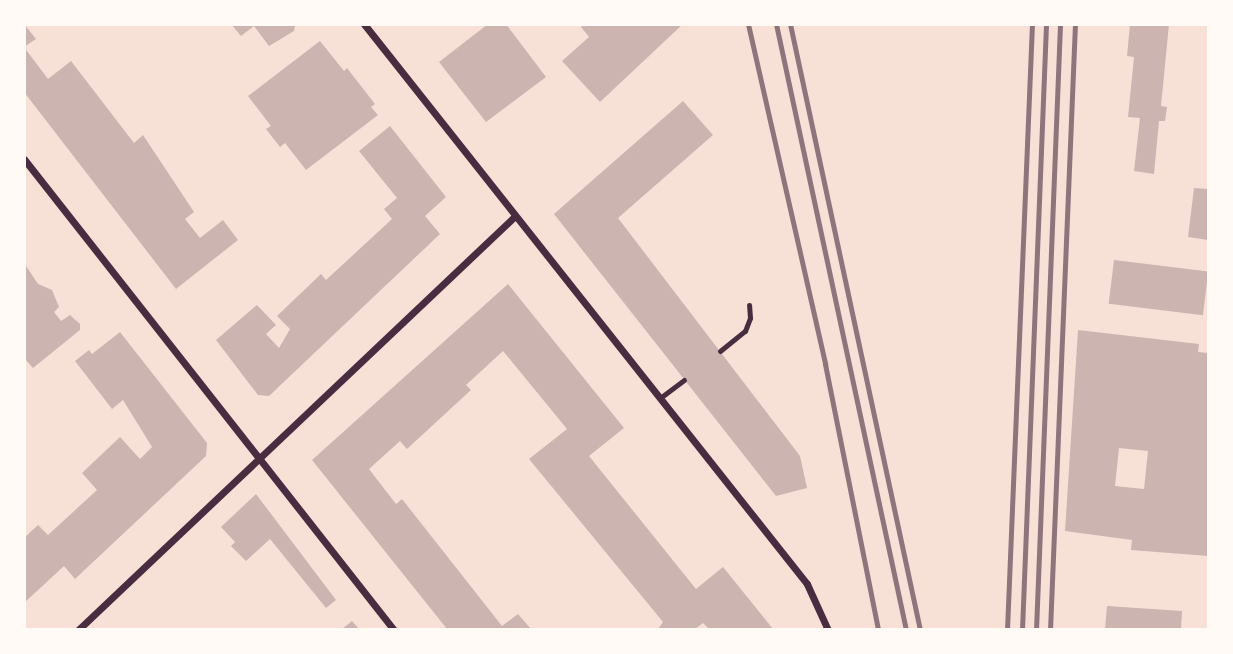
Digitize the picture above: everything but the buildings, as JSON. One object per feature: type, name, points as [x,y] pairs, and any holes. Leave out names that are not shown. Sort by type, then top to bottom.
[{"type":"street","points":[[363,24],[807,584],[828,629]]},
{"type":"street","points":[[24,159],[394,629]]},
{"type":"street","points":[[78,629],[261,459],[515,216]]},
{"type":"lane","points":[[720,351],[745,331],[750,318],[749,305]]},
{"type":"lane","points":[[660,398],[684,380]]},
{"type":"railway","points":[[748,24],[825,364],[878,630]]},
{"type":"railway","points":[[776,24],[906,630]]},
{"type":"railway","points":[[790,24],[920,630]]},
{"type":"railway","points":[[1007,630],[1032,24]]},
{"type":"railway","points":[[1022,630],[1046,24]]},
{"type":"railway","points":[[1036,630],[1060,24]]},
{"type":"railway","points":[[1050,630],[1075,24]]}]
